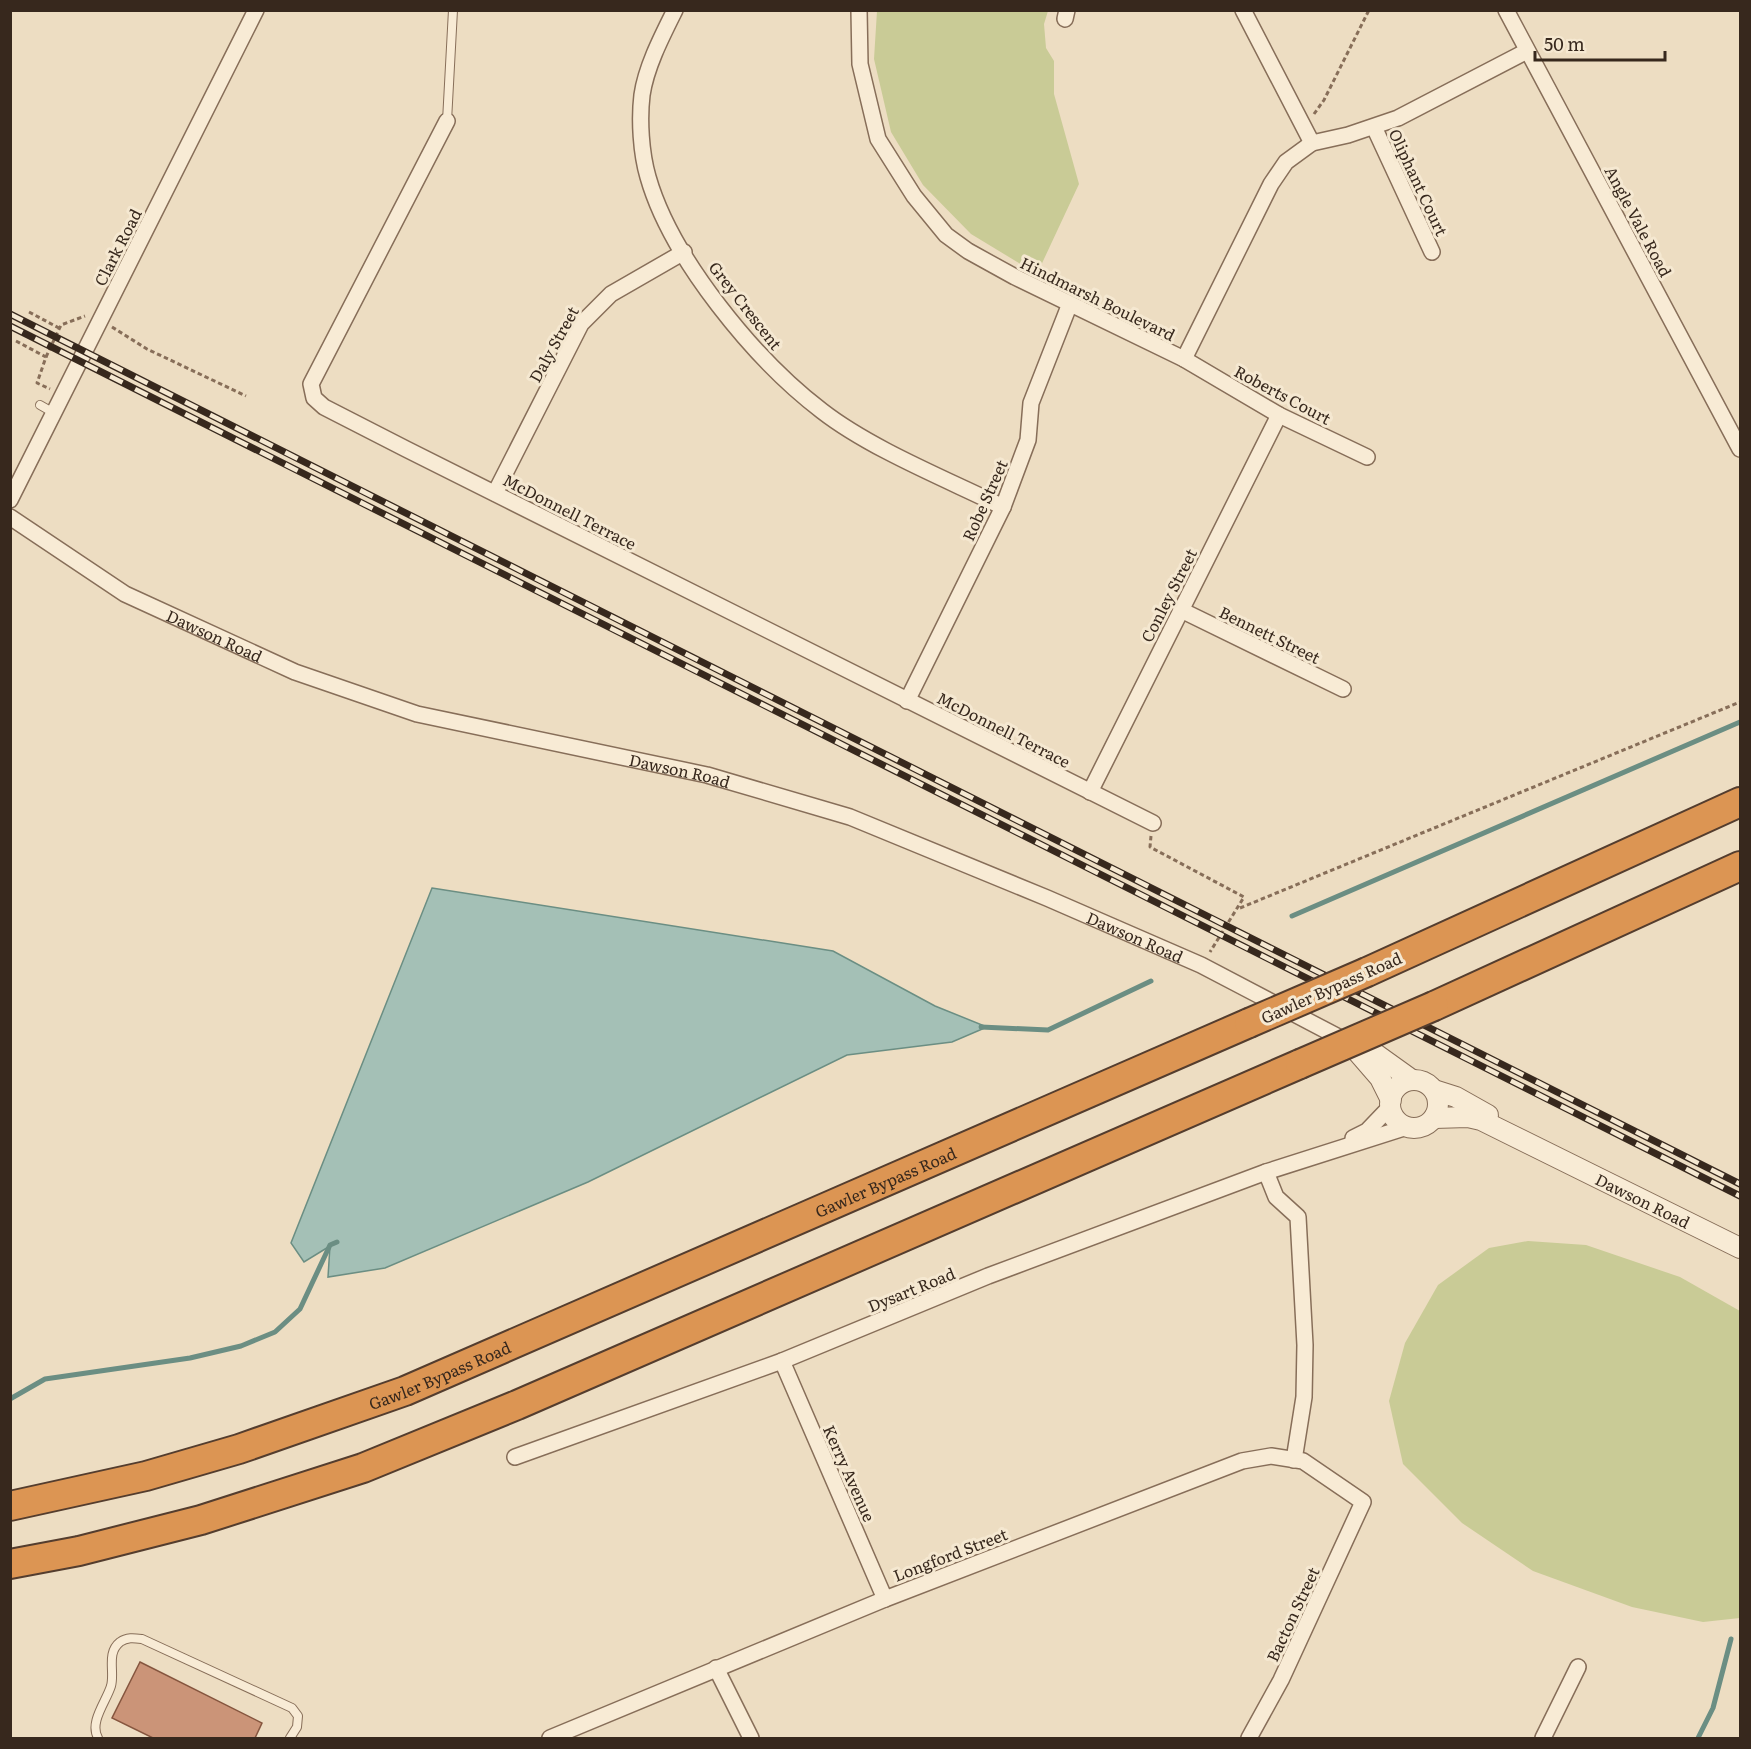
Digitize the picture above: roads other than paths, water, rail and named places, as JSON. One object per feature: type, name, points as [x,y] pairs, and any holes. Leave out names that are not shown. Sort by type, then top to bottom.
[{"type":"highway","name":"Gawler Bypass Road","points":[[10,1506],[146,1476],[240,1449],[405,1391],[1367,972],[1740,802]]},
{"type":"highway","points":[[10,1564],[79,1551],[182,1525],[363,1468],[517,1406],[1434,1006],[1740,866]]},
{"type":"street","name":"Clark Road","points":[[10,500],[256,10]]},
{"type":"street","name":"Grey Crescent","points":[[675,10],[648,75],[641,109],[647,176],[663,215],[711,294],[750,344],[788,382],[823,412],[861,436],[1003,507]]},
{"type":"street","name":"Hindmarsh Boulevard","points":[[859,10],[860,64],[878,139],[914,196],[946,235],[968,251],[1070,306],[1184,359],[1271,184],[1286,162],[1312,143],[1374,127],[1398,118],[1527,51]]},
{"type":"street","points":[[1243,10],[1312,143]]},
{"type":"street","name":"Angle Vale Road","points":[[1506,10],[1740,449]]},
{"type":"street","name":"McDonnell Terrace","points":[[447,121],[311,388],[314,398],[324,407],[1153,823]]},
{"type":"street","name":"Oliphant Court","points":[[1374,127],[1432,252]]},
{"type":"street","name":"Daly Street","points":[[495,493],[581,324],[611,294],[684,252]]},
{"type":"street","name":"Robe Street","points":[[907,701],[1003,507],[1028,440],[1031,403],[1070,306]]},
{"type":"street","name":"Roberts Court","points":[[1184,359],[1279,415],[1367,457]]},
{"type":"street","name":"Conley Street","points":[[1090,792],[1279,415]]},
{"type":"street","name":"Dawson Road","points":[[10,517],[125,594],[295,672],[417,714],[706,775],[850,817],[1047,898],[1201,965],[1348,1042],[1373,1052],[1412,1080]]},
{"type":"street","name":"Bennett Street","points":[[1181,610],[1343,689]]},
{"type":"street","name":"Dawson Road","points":[[1348,1042],[1380,1078],[1390,1103]]},
{"type":"street","points":[[1412,1080],[1425,1083],[1434,1090],[1438,1105],[1434,1118],[1420,1128],[1407,1127],[1399,1123],[1390,1103],[1396,1088],[1412,1080]]},
{"type":"street","name":"Dawson Road","points":[[1434,1090],[1456,1097],[1547,1151]]},
{"type":"street","name":"Dysart Road","points":[[1320,1153],[1367,1131],[1390,1103]]},
{"type":"street","name":"Dawson Road","points":[[1434,1118],[1468,1117],[1481,1120],[1740,1248]]},
{"type":"street","name":"Dysart Road","points":[[515,1457],[782,1362],[988,1276],[1266,1172],[1407,1127]]},
{"type":"street","points":[[1266,1172],[1276,1197],[1298,1217],[1305,1344],[1304,1397],[1294,1460]]},
{"type":"street","name":"Kerry Avenue","points":[[782,1362],[885,1599]]},
{"type":"street","name":"Longford Street","points":[[550,1738],[885,1599],[1242,1461],[1271,1456],[1303,1461],[1363,1502]]},
{"type":"street","name":"Bacton Street","points":[[1249,1738],[1281,1680],[1363,1502]]},
{"type":"street","points":[[1543,1738],[1578,1667]]},
{"type":"street","points":[[716,1668],[751,1738]]},
{"type":"lane","points":[[447,121],[453,10]]},
{"type":"lane","points":[[40,405],[54,413]]},
{"type":"lane","points":[[99,1738],[95,1724],[111,1685],[111,1657],[119,1643],[129,1638],[142,1639],[292,1708],[298,1716],[297,1727],[290,1738]]},
{"type":"water","points":[[432,888],[833,951],[935,1006],[987,1027],[952,1042],[847,1055],[588,1182],[385,1268],[328,1277],[330,1246],[304,1262],[291,1243]]},
{"type":"waterway","points":[[1292,916],[1740,722]]},
{"type":"waterway","points":[[981,1027],[1048,1030],[1151,981]]},
{"type":"waterway","points":[[10,1399],[45,1379],[190,1358],[241,1346],[275,1332],[300,1309],[330,1245],[337,1242]]},
{"type":"waterway","points":[[1698,1738],[1713,1708],[1731,1639]]},
{"type":"railway","points":[[10,314],[1740,1184]]},
{"type":"railway","points":[[10,326],[1740,1196]]}]
